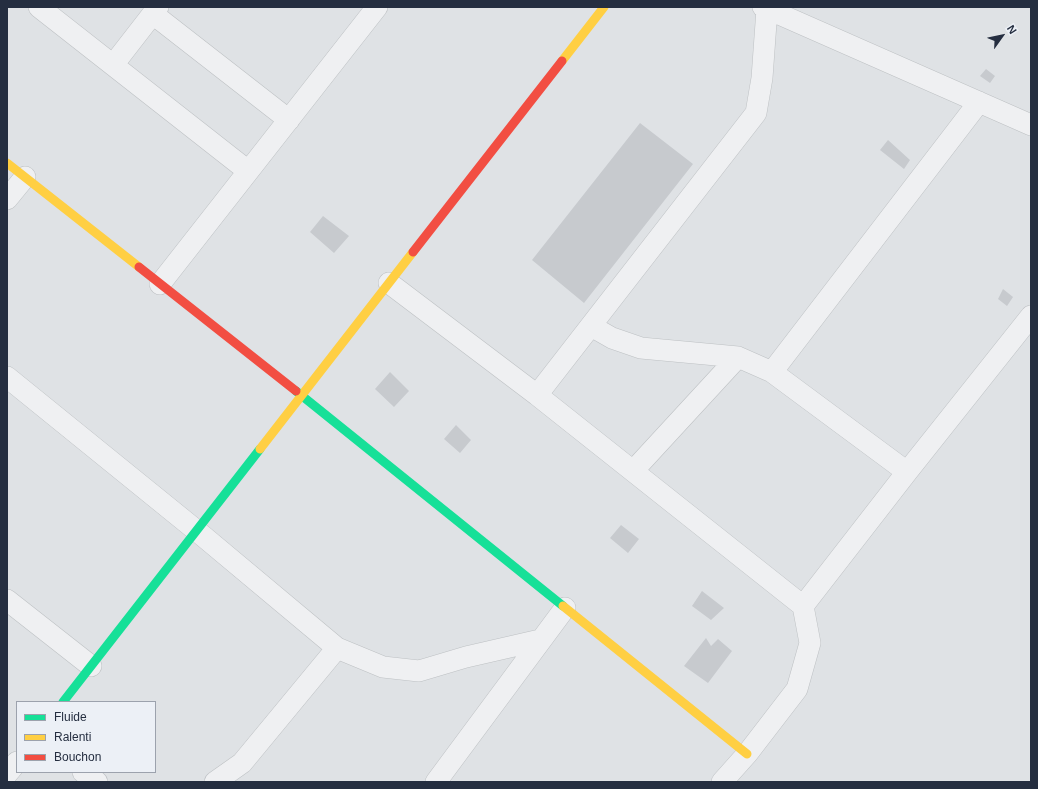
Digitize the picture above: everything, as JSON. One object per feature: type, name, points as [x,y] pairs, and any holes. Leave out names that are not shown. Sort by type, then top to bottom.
[{"type":"street","points":[[39,7],[248,171]]},
{"type":"street","points":[[160,284],[377,7]]},
{"type":"street","points":[[64,701],[604,7]]},
{"type":"street","points":[[537,395],[756,113],[762,78],[765,8],[1031,125]]},
{"type":"street","points":[[113,65],[155,10],[288,120]]},
{"type":"street","points":[[772,372],[979,102]]},
{"type":"street","points":[[7,163],[302,396],[747,754]]},
{"type":"street","points":[[7,199],[25,177]]},
{"type":"street","points":[[389,283],[537,395],[803,606],[810,643],[797,689],[747,754],[722,782]]},
{"type":"street","points":[[803,606],[1031,316]]},
{"type":"street","points":[[591,326],[612,338],[641,348],[738,358],[772,372],[907,472]]},
{"type":"street","points":[[633,471],[738,358]]},
{"type":"street","points":[[7,377],[197,531],[337,648],[383,667],[419,670],[466,657],[540,640]]},
{"type":"street","points":[[7,600],[91,666]]},
{"type":"street","points":[[436,782],[565,608]]},
{"type":"street","points":[[215,782],[242,763],[337,648]]},
{"type":"street","points":[[7,774],[16,763]]},
{"type":"street","points":[[84,773],[97,782]]},
{"type":"building","points":[[986,69],[995,76],[990,83],[980,76]]},
{"type":"building","points":[[640,123],[693,164],[584,303],[532,260]]},
{"type":"building","points":[[888,140],[910,160],[904,169],[880,150]]},
{"type":"building","points":[[323,216],[349,236],[334,253],[310,232]]},
{"type":"building","points":[[1003,289],[1013,297],[1007,306],[998,299]]},
{"type":"building","points":[[390,372],[409,391],[394,407],[375,389]]},
{"type":"building","points":[[456,425],[471,440],[460,453],[444,439]]},
{"type":"building","points":[[621,525],[639,539],[628,553],[610,538]]},
{"type":"building","points":[[702,591],[724,608],[711,620],[692,606]]},
{"type":"building","points":[[706,638],[711,646],[718,639],[732,651],[708,683],[684,666]]},
{"type":"traffic: fast","points":[[296,391],[563,606]]},
{"type":"traffic: fast","points":[[64,701],[260,449]]},
{"type":"traffic: slow","points":[[562,61],[604,7]]},
{"type":"traffic: slow","points":[[7,163],[139,267]]},
{"type":"traffic: slow","points":[[260,449],[413,252]]},
{"type":"traffic: slow","points":[[563,606],[747,754]]},
{"type":"traffic: jam","points":[[413,252],[562,61]]},
{"type":"traffic: jam","points":[[139,267],[296,391]]}]
